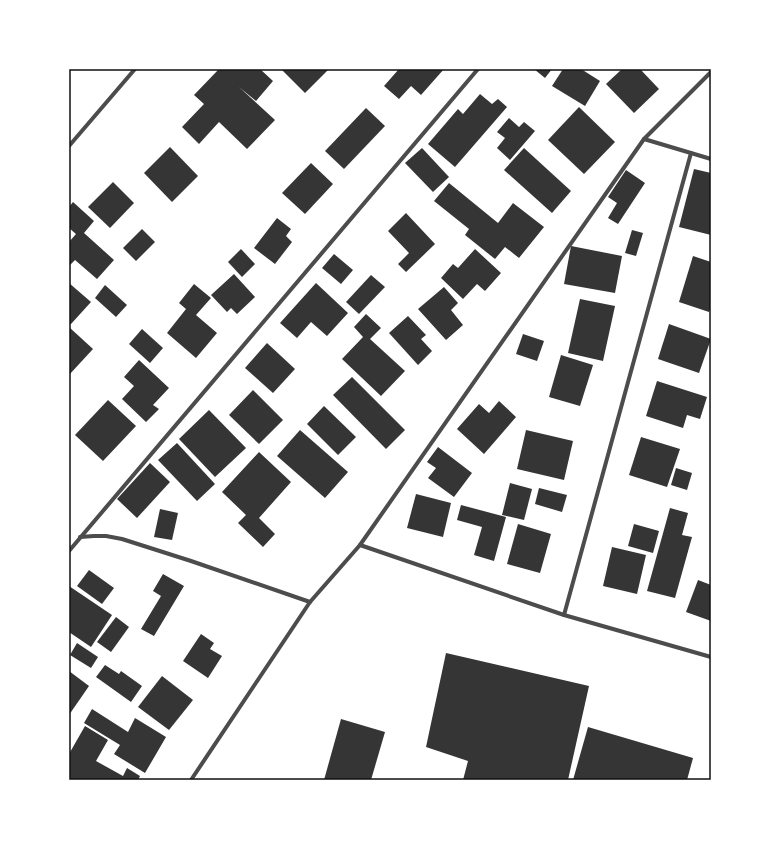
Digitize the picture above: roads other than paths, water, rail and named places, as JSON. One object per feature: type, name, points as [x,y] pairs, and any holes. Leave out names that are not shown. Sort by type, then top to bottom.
[{"type":"street","points":[[69,146],[135,69]]},
{"type":"street","points":[[69,551],[478,69]]},
{"type":"street","points":[[191,780],[310,602],[360,544],[644,139],[711,72]]},
{"type":"street","points":[[644,139],[711,159]]},
{"type":"street","points":[[564,615],[690,153]]},
{"type":"street","points":[[80,537],[106,536],[122,539],[310,602]]},
{"type":"street","points":[[360,544],[564,615],[711,656]]}]
